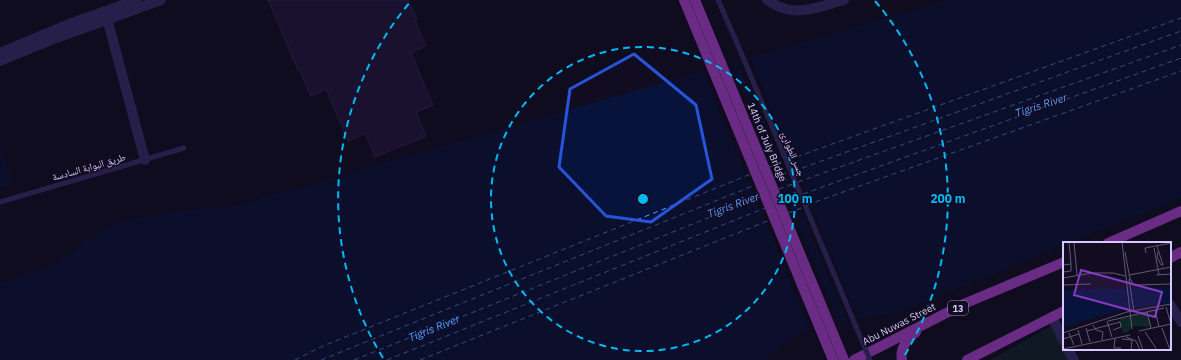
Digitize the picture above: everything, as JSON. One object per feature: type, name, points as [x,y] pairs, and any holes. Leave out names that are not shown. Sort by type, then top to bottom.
[{"type":"main road","points":[[684,0],[833,360]]},
{"type":"main road","name":"14th of July Bridge","points":[[695,0],[844,360]]},
{"type":"main road","points":[[1110,242],[1181,211]]},
{"type":"main road","points":[[1171,257],[1181,252]]},
{"type":"main road","name":"Abu Nuwas Street","points":[[854,360],[966,303],[1063,262]]},
{"type":"main road","points":[[902,360],[902,349],[909,338],[966,303]]},
{"type":"main road","points":[[967,360],[1063,312]]},
{"type":"main road","points":[[963,360],[999,344]]},
{"type":"street","points":[[0,61],[51,40],[137,0]]},
{"type":"street","points":[[0,54],[63,26],[161,0]]},
{"type":"street","points":[[767,0],[777,7],[794,11],[813,9],[844,0]]},
{"type":"street","points":[[106,15],[145,160]]},
{"type":"street","points":[[1171,306],[1181,322]]},
{"type":"street","points":[[1052,317],[1063,339]]},
{"type":"street","points":[[1069,350],[1074,360]]},
{"type":"lane","name":"جسر الطوارئ","points":[[718,0],[870,360]]},
{"type":"lane","name":"طريق البوابة السادسة","points":[[0,202],[184,148]]},
{"type":"highlighted area","points":[[634,54],[696,105],[712,179],[651,222],[606,216],[559,167],[570,89]]},
{"type":"green space","points":[[1051,326],[1063,346],[1063,350],[1065,350],[1071,360],[990,360]]},
{"type":"water","name":"Tigris River","points":[[948,0],[1181,0],[1181,198],[1071,242],[1063,242],[1063,245],[902,311],[862,318],[797,334],[764,360],[0,360],[0,283],[57,263],[101,231],[122,221],[179,211],[239,205]]},
{"type":"water","points":[[0,146],[14,184],[0,188]]},
{"type":"pier","points":[[749,55],[859,321],[848,324],[737,59]]},
{"type":"pier","points":[[731,61],[840,326],[811,333],[702,69]]},
{"type":"building","points":[[268,0],[408,0],[417,19],[415,21],[426,46],[411,53],[433,105],[416,112],[426,136],[375,157],[365,133],[348,141],[326,89],[311,96],[300,71],[298,70]]},
{"type":"ferry route","points":[[788,160],[1181,18]]},
{"type":"ferry route","points":[[794,171],[1181,31]]},
{"type":"ferry route","points":[[798,182],[1181,45]]},
{"type":"ferry route","points":[[803,194],[1181,58]]},
{"type":"ferry route","points":[[807,205],[1181,71]]},
{"type":"ferry route","points":[[769,167],[785,161]]},
{"type":"ferry route","points":[[773,178],[789,172]]},
{"type":"ferry route","points":[[295,360],[323,346],[751,174]]},
{"type":"ferry route","points":[[779,189],[793,184]]},
{"type":"ferry route","points":[[321,360],[755,185]]},
{"type":"ferry route","points":[[783,201],[798,195]]},
{"type":"ferry route","points":[[354,360],[760,197]]},
{"type":"ferry route","points":[[788,213],[804,207]]},
{"type":"ferry route","points":[[387,360],[765,208]]},
{"type":"ferry route","points":[[420,360],[770,220]]}]
